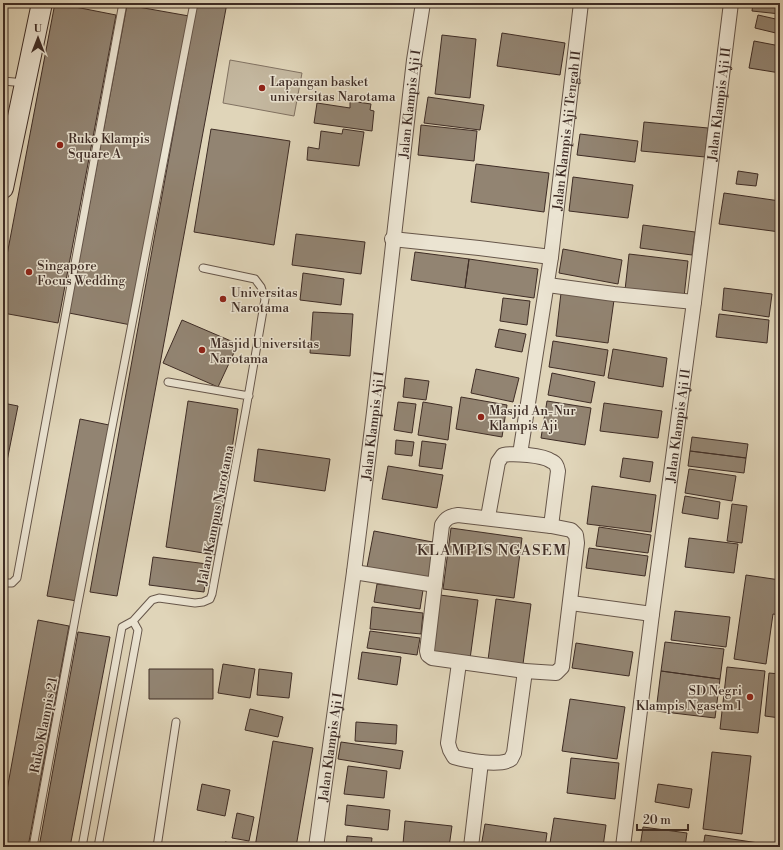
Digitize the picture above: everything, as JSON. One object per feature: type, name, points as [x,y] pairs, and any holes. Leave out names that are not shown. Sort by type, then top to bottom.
[{"type":"main road","points":[[3,188],[12,134],[26,84],[42,3]]},
{"type":"street","name":"Jalan Klampis Aji I","points":[[316,847],[354,572],[374,412],[392,239],[414,60],[423,3]]},
{"type":"street","name":"Jalan Klampis Aji Tengah II","points":[[520,454],[552,257],[581,3]]},
{"type":"street","name":"Jalan Klampis Aji II","points":[[623,847],[652,614],[694,302],[731,3]]},
{"type":"street","points":[[392,239],[552,257]]},
{"type":"street","points":[[548,285],[614,294],[694,302]]},
{"type":"street","points":[[488,518],[498,462],[503,455],[520,454],[548,459],[557,466],[558,471],[552,526]]},
{"type":"street","points":[[458,515],[552,526],[572,530],[576,535],[577,543],[571,604],[562,667],[560,671],[525,671],[459,663],[432,658],[428,655],[427,651],[442,524],[445,519],[450,516],[458,515]]},
{"type":"street","points":[[354,572],[435,585]]},
{"type":"street","points":[[571,604],[652,614]]},
{"type":"street","points":[[459,663],[448,743],[454,757],[481,762],[507,761],[512,758],[514,753],[525,671]]},
{"type":"street","points":[[471,847],[481,762]]},
{"type":"lane","points":[[3,583],[12,583],[16,578],[123,3]]},
{"type":"lane","name":"Ruko Klampis 21","points":[[33,847],[77,608],[194,3]]},
{"type":"lane","points":[[3,81],[26,84]]},
{"type":"lane","name":"Jalan Kampus Narotama","points":[[82,847],[122,627],[133,621],[152,600],[159,598],[195,603],[204,602],[210,599],[212,594],[265,299],[261,286],[255,279],[203,268]]},
{"type":"lane","points":[[168,382],[248,396]]},
{"type":"lane","points":[[98,847],[138,630],[133,621]]},
{"type":"lane","points":[[158,847],[176,722]]},
{"type":"shaded area","name":"Lapangan basket universitas Narotama","points":[[230,60],[302,73],[294,116],[223,103]]},
{"type":"building","name":"Ruko Klampis Square A","points":[[55,3],[116,15],[58,323],[3,313],[3,276]]},
{"type":"building","points":[[197,3],[227,3],[117,596],[90,592]]},
{"type":"building","points":[[753,3],[780,3],[780,14],[752,11]]},
{"type":"building","points":[[127,5],[189,16],[131,325],[69,313]]},
{"type":"building","points":[[758,15],[780,20],[780,34],[755,28]]},
{"type":"building","points":[[502,33],[565,43],[560,75],[497,66]]},
{"type":"building","points":[[442,35],[476,39],[470,98],[435,94]]},
{"type":"building","points":[[754,41],[780,46],[780,73],[749,68]]},
{"type":"building","points":[[428,97],[484,105],[480,130],[424,123]]},
{"type":"building","points":[[350,101],[371,104],[370,110],[374,111],[372,131],[314,123],[317,103],[350,108]]},
{"type":"building","points":[[644,122],[708,128],[705,157],[641,151]]},
{"type":"building","points":[[421,125],[477,131],[474,161],[418,155]]},
{"type":"building","points":[[211,129],[290,141],[274,245],[194,232]]},
{"type":"building","points":[[343,129],[364,132],[359,166],[307,160],[308,147],[319,149],[321,131],[342,134]]},
{"type":"building","points":[[580,134],[638,141],[635,162],[577,155]]},
{"type":"building","points":[[476,164],[549,173],[544,212],[471,202]]},
{"type":"building","points":[[738,171],[758,174],[756,186],[736,184]]},
{"type":"building","points":[[573,177],[633,185],[628,218],[569,211]]},
{"type":"building","points":[[724,193],[780,201],[780,232],[719,224]]},
{"type":"building","points":[[643,225],[695,232],[692,255],[640,248]]},
{"type":"building","points":[[296,234],[365,242],[361,274],[292,265]]},
{"type":"building","points":[[563,249],[622,260],[618,284],[559,273]]},
{"type":"building","points":[[415,252],[469,259],[465,288],[411,280]]},
{"type":"building","points":[[629,254],[688,261],[684,297],[625,290]]},
{"type":"building","points":[[469,259],[538,269],[534,298],[465,288]]},
{"type":"building","points":[[303,273],[344,279],[341,305],[300,300]]},
{"type":"building","points":[[724,288],[772,294],[769,317],[722,310]]},
{"type":"building","points":[[561,293],[614,300],[608,343],[556,336]]},
{"type":"building","points":[[503,298],[530,301],[527,325],[500,321]]},
{"type":"building","points":[[313,312],[353,314],[350,356],[310,353]]},
{"type":"building","points":[[719,314],[769,320],[767,343],[716,337]]},
{"type":"building","points":[[182,320],[238,344],[218,387],[163,363]]},
{"type":"building","points":[[499,329],[526,334],[522,352],[495,347]]},
{"type":"building","points":[[553,341],[608,350],[604,376],[549,367]]},
{"type":"building","points":[[613,349],[667,358],[663,387],[608,378]]},
{"type":"building","points":[[476,369],[519,378],[513,402],[471,393]]},
{"type":"building","points":[[552,373],[595,382],[591,403],[548,395]]},
{"type":"building","points":[[405,378],[429,381],[426,400],[403,397]]},
{"type":"building","name":"Masjid An-Nur Klampis Aji","points":[[461,397],[507,405],[502,437],[456,429]]},
{"type":"building","points":[[188,401],[238,409],[216,555],[166,547]]},
{"type":"building","points":[[547,401],[591,408],[585,445],[541,438]]},
{"type":"building","points":[[398,402],[416,404],[412,433],[394,430]]},
{"type":"building","points":[[423,402],[452,407],[448,440],[418,435]]},
{"type":"building","points":[[3,403],[18,406],[3,481]]},
{"type":"building","points":[[604,403],[662,411],[658,438],[600,431]]},
{"type":"building","points":[[80,419],[109,425],[77,601],[47,596]]},
{"type":"building","points":[[692,437],[748,444],[746,458],[690,451]]},
{"type":"building","points":[[396,440],[414,442],[412,456],[395,454]]},
{"type":"building","points":[[422,441],[446,444],[442,469],[419,466]]},
{"type":"building","points":[[258,449],[330,459],[325,491],[254,481]]},
{"type":"building","points":[[690,451],[746,458],[744,473],[688,466]]},
{"type":"building","points":[[623,458],[653,462],[650,482],[620,477]]},
{"type":"building","points":[[388,466],[443,475],[437,508],[382,499]]},
{"type":"building","points":[[689,469],[736,476],[732,501],[685,493]]},
{"type":"building","points":[[592,486],[656,495],[651,532],[587,524]]},
{"type":"building","points":[[685,496],[720,502],[718,519],[682,513]]},
{"type":"building","points":[[732,504],[747,506],[742,543],[727,541]]},
{"type":"building","points":[[599,527],[651,535],[648,553],[596,546]]},
{"type":"building","points":[[451,528],[522,538],[514,598],[443,589]]},
{"type":"building","points":[[374,531],[438,543],[432,578],[367,567]]},
{"type":"building","points":[[689,538],[738,544],[734,573],[685,567]]},
{"type":"building","points":[[589,548],[648,556],[645,576],[586,568]]},
{"type":"building","points":[[153,557],[207,564],[204,592],[149,585]]},
{"type":"building","points":[[746,575],[780,580],[780,615],[773,614],[766,664],[734,659]]},
{"type":"building","points":[[377,584],[423,590],[420,609],[374,602]]},
{"type":"building","points":[[440,595],[478,600],[470,659],[432,653]]},
{"type":"building","points":[[496,599],[531,604],[523,664],[488,660]]},
{"type":"building","points":[[372,607],[423,613],[421,634],[370,629]]},
{"type":"building","points":[[675,611],[730,617],[726,647],[671,640]]},
{"type":"building","points":[[38,620],[69,626],[28,847],[3,847],[3,812]]},
{"type":"building","points":[[370,631],[420,638],[417,655],[367,648]]},
{"type":"building","points":[[78,632],[110,637],[70,847],[39,847]]},
{"type":"building","points":[[665,642],[724,649],[720,679],[661,671]]},
{"type":"building","points":[[576,643],[633,652],[629,676],[572,668]]},
{"type":"building","points":[[362,652],[401,657],[397,685],[358,679]]},
{"type":"building","points":[[223,664],[255,669],[250,698],[218,693]]},
{"type":"building","points":[[727,667],[765,671],[758,733],[720,729]]},
{"type":"building","points":[[149,669],[213,669],[213,699],[149,699]]},
{"type":"building","points":[[259,669],[292,673],[289,698],[257,695]]},
{"type":"building","points":[[661,671],[720,679],[715,718],[656,711]]},
{"type":"building","points":[[769,673],[780,674],[780,718],[765,716]]},
{"type":"building","points":[[570,699],[625,707],[617,759],[562,751]]},
{"type":"building","points":[[250,709],[283,717],[278,737],[245,730]]},
{"type":"building","points":[[356,722],[397,725],[396,744],[355,741]]},
{"type":"building","points":[[273,741],[313,748],[296,847],[255,847]]},
{"type":"building","points":[[341,742],[403,751],[400,769],[338,759]]},
{"type":"building","points":[[712,752],[751,756],[742,834],[703,829]]},
{"type":"building","points":[[571,758],[619,763],[615,799],[567,793]]},
{"type":"building","points":[[348,766],[387,771],[384,798],[344,794]]},
{"type":"building","points":[[202,784],[230,790],[225,816],[197,810]]},
{"type":"building","points":[[658,784],[692,789],[689,808],[655,802]]},
{"type":"building","points":[[347,805],[390,810],[388,830],[345,825]]},
{"type":"building","points":[[237,813],[254,817],[249,841],[232,838]]},
{"type":"building","points":[[554,818],[606,825],[603,847],[579,847],[550,843]]},
{"type":"building","points":[[405,821],[452,826],[449,847],[430,847],[403,844]]},
{"type":"building","points":[[485,824],[547,833],[545,847],[481,847]]},
{"type":"building","points":[[643,827],[687,833],[685,847],[640,847]]},
{"type":"building","points":[[705,835],[772,845],[772,847],[703,847]]},
{"type":"building","points":[[347,836],[372,838],[371,847],[346,847]]},
{"type":"building","points":[[225,842],[251,847],[225,847]]},
{"type":"place","name":"Lapangan basket universitas Narotama","points":[[262,88]]},
{"type":"place","name":"Ruko Klampis Square A","points":[[60,145]]},
{"type":"place","name":"Singapore Focus Wedding","points":[[29,272]]},
{"type":"place","name":"Universitas Narotama","points":[[223,299]]},
{"type":"place","name":"Masjid Universitas Narotama","points":[[202,350]]},
{"type":"place","name":"Masjid An-Nur Klampis Aji","points":[[481,417]]},
{"type":"place","name":"SD Negri Klampis Ngasem 1","points":[[750,697]]},
{"type":"district","name":"KLAMPIS NGASEM","points":[[492,550]]}]
